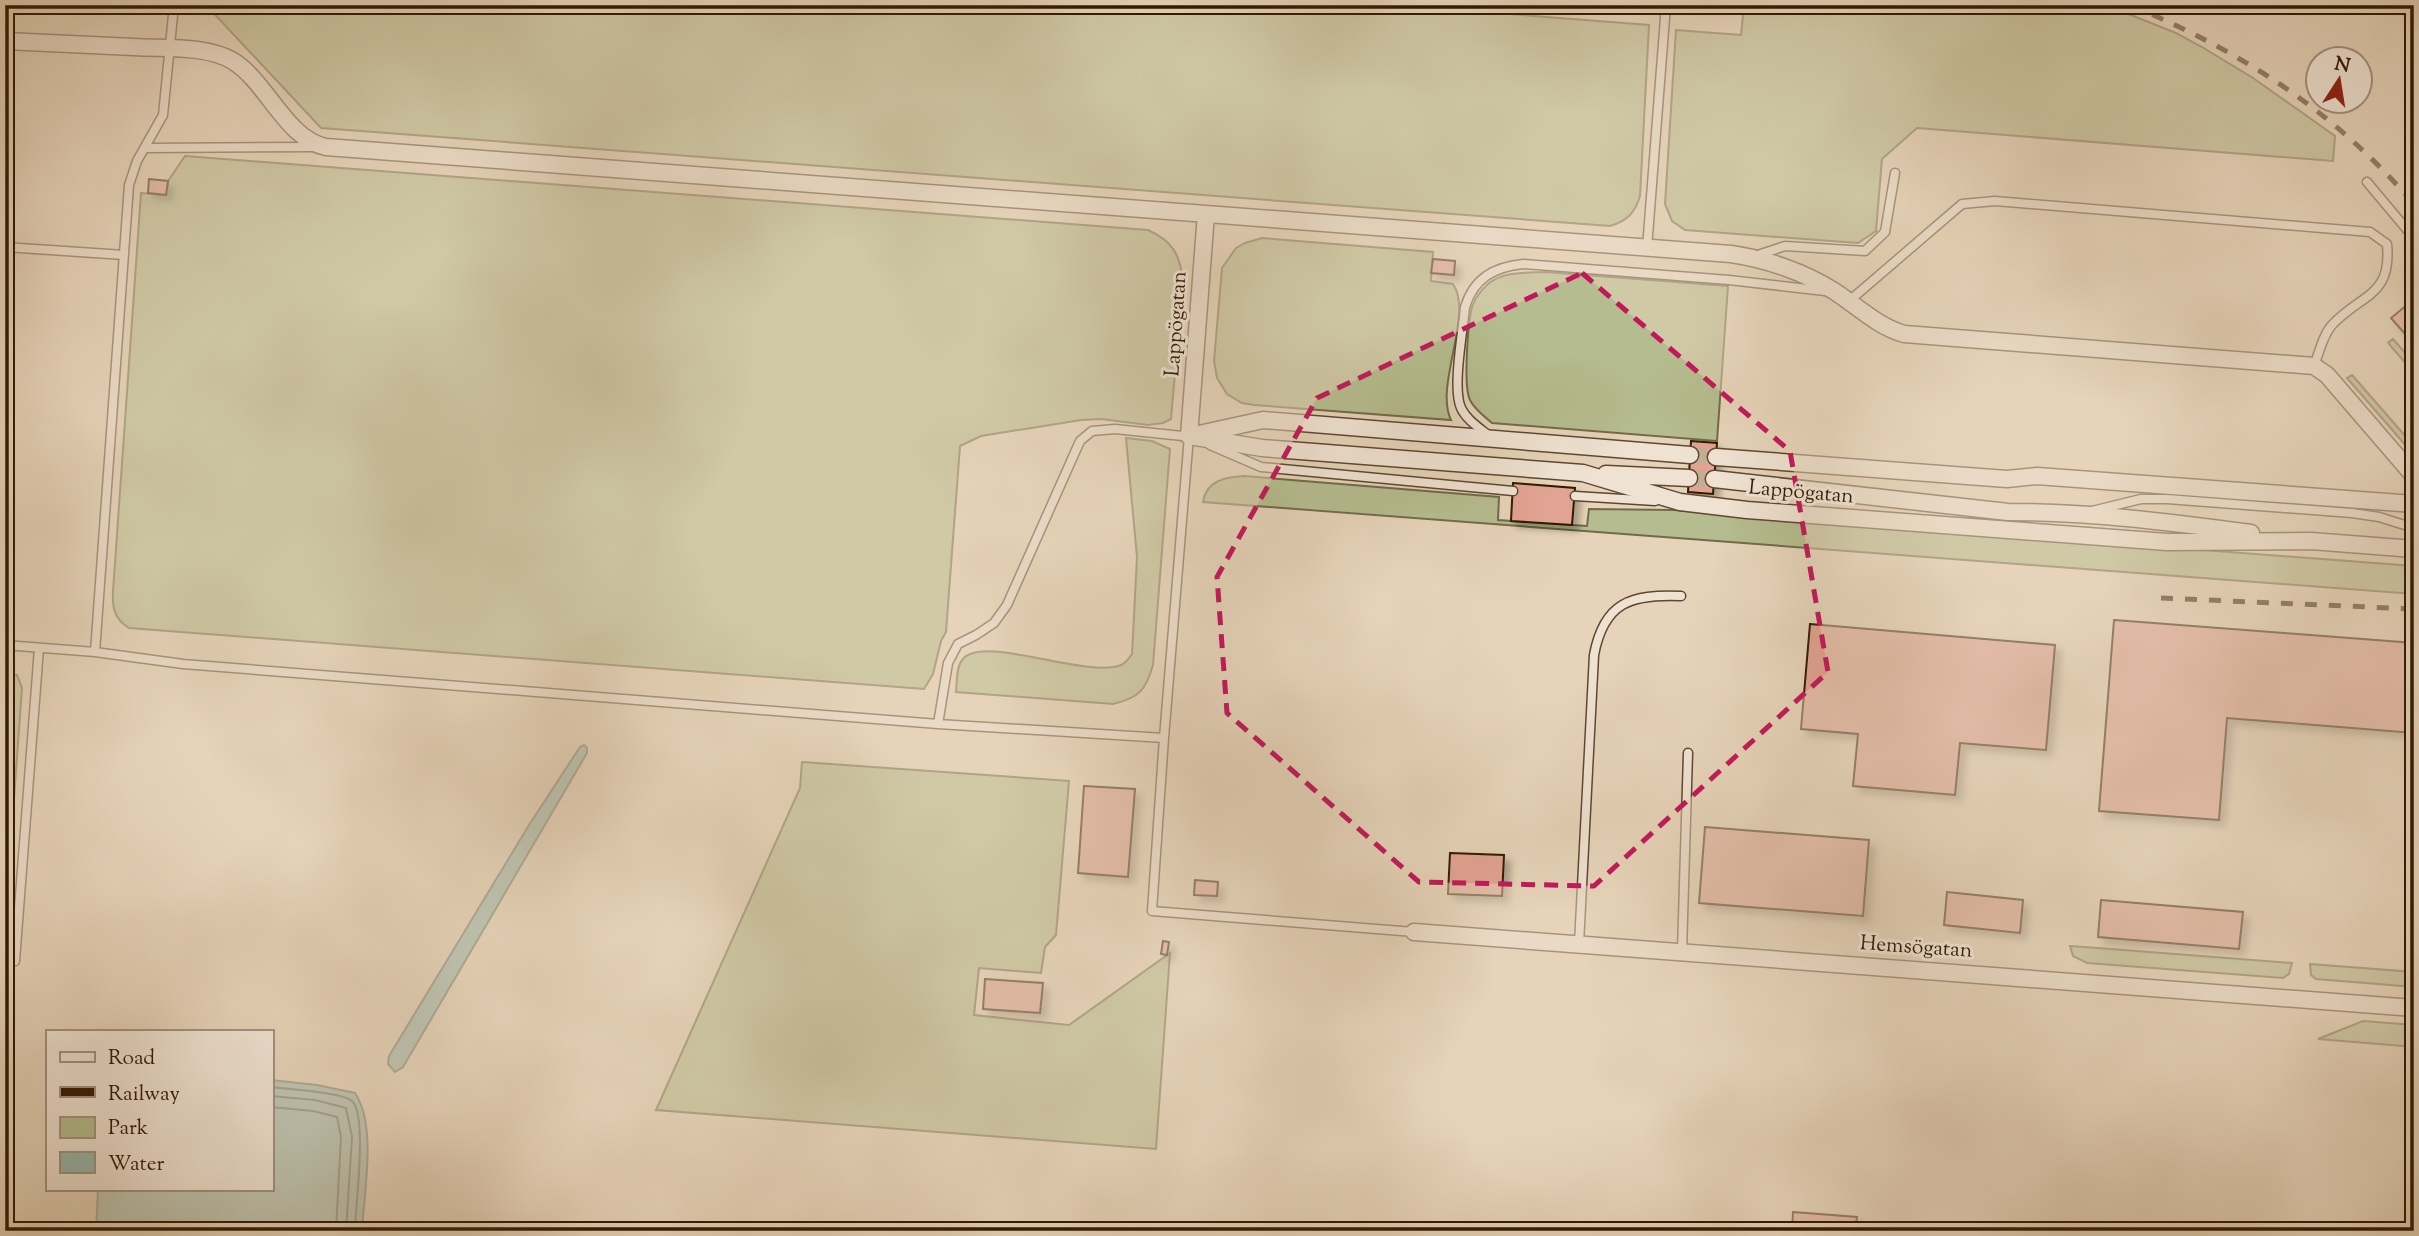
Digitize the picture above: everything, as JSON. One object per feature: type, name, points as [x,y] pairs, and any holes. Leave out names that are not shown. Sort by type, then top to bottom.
[{"type":"street","points":[[5,41],[172,49],[223,55],[247,72],[302,136],[315,145],[326,147],[1752,257],[1814,279],[1882,324],[1904,334],[2314,366],[2328,375],[2414,476]]},
{"type":"street","name":"Lappögatan","points":[[1206,214],[1189,436],[1262,448],[1583,473],[1680,502],[1786,513],[2166,542],[2311,541],[2414,549]]},
{"type":"street","points":[[1189,436],[1263,420],[1690,455]]},
{"type":"street","name":"Lappögatan","points":[[1716,457],[2007,479],[2049,477],[2414,504]]},
{"type":"street","points":[[1583,473],[1689,478]]},
{"type":"street","points":[[1714,480],[2008,512],[2187,524],[2311,541]]},
{"type":"street","name":"Hemsögatan","points":[[1414,932],[2414,1009]]},
{"type":"lane","points":[[95,652],[129,185],[138,161],[163,115],[172,49],[174,5]]},
{"type":"lane","points":[[1647,248],[1666,5]]},
{"type":"lane","points":[[147,148],[326,147]]},
{"type":"lane","points":[[1752,257],[1785,246],[1865,251],[1885,232],[1895,173]]},
{"type":"lane","points":[[2367,182],[2414,238]]},
{"type":"lane","points":[[1491,437],[1464,413],[1458,398],[1457,382],[1468,297],[1479,281],[1498,269],[1523,264],[1729,280],[1842,297],[1962,204],[1995,201],[2370,232],[2387,244],[2389,264],[2382,284],[2330,327],[2314,366]]},
{"type":"lane","points":[[5,247],[124,255]]},
{"type":"lane","points":[[938,724],[948,663],[958,644],[994,622],[1007,606],[1080,441],[1092,431],[1115,429],[1189,436],[1261,467],[1513,491]]},
{"type":"lane","points":[[1189,436],[1152,911],[1414,932]]},
{"type":"lane","points":[[1575,496],[1680,502]]},
{"type":"lane","points":[[2075,515],[2130,500],[2166,499],[2352,513],[2414,527]]},
{"type":"lane","points":[[1578,944],[1597,638],[1608,618],[1619,607],[1637,598],[1653,595],[1681,596]]},
{"type":"lane","points":[[5,645],[95,652],[197,665],[938,724],[1164,738]]},
{"type":"lane","points":[[5,960],[15,961],[38,648]]},
{"type":"lane","points":[[1682,951],[1688,753]]},
{"type":"highlighted area","points":[[1582,273],[1790,451],[1828,672],[1594,886],[1419,882],[1227,713],[1217,577],[1317,398]]},
{"type":"green space","points":[[206,5],[1395,5],[1649,25],[1640,196],[1630,216],[1610,226],[321,128]]},
{"type":"green space","points":[[1744,5],[2106,5],[2176,33],[2253,78],[2335,136],[2333,161],[1917,128],[1882,159],[1876,231],[1858,243],[1685,230],[1672,221],[1665,204],[1676,30],[1741,35]]},
{"type":"green space","points":[[185,156],[1148,230],[1164,239],[1174,250],[1183,281],[1171,419],[1148,425],[1101,419],[1081,420],[981,436],[960,446],[946,632],[941,641],[933,674],[924,689],[129,628],[117,617],[113,597],[141,193],[166,195],[168,181]]},
{"type":"green space","points":[[1262,238],[1433,252],[1431,281],[1453,284],[1458,297],[1457,331],[1447,389],[1447,406],[1451,420],[1254,405],[1242,403],[1227,394],[1217,378],[1214,361],[1222,268],[1236,248]]},
{"type":"green space","points":[[1546,272],[1728,286],[1717,441],[1492,423],[1480,413],[1470,400],[1467,381],[1468,340],[1473,304],[1485,286],[1494,280],[1516,274]]},
{"type":"green space","points":[[2393,339],[2414,363],[2414,373],[2388,343]]},
{"type":"green space","points":[[2352,375],[2414,446],[2414,455],[2347,378]]},
{"type":"green space","points":[[1126,438],[1152,441],[1170,449],[1153,665],[1144,687],[1135,696],[1113,704],[956,692],[960,663],[973,653],[1012,653],[1105,668],[1123,664],[1132,654],[1137,557]]},
{"type":"green space","points":[[1244,476],[1499,497],[1498,520],[1587,526],[1589,509],[1674,510],[2414,566],[2414,594],[1203,502],[1208,489],[1218,481]]},
{"type":"green space","points":[[5,671],[17,675],[22,688],[5,924]]},
{"type":"green space","points":[[802,762],[1069,781],[1056,935],[1045,947],[1041,973],[979,968],[974,1015],[1069,1025],[1170,953],[1156,1149],[656,1110],[800,788]]},
{"type":"green space","points":[[2070,946],[2292,963],[2289,974],[2283,978],[2087,963],[2073,956]]},
{"type":"green space","points":[[2310,964],[2414,972],[2414,987],[2316,979],[2311,975]]},
{"type":"green space","points":[[2363,1021],[2414,1025],[2414,1047],[2318,1039]]},
{"type":"water","points":[[584,745],[587,753],[403,1067],[395,1072],[388,1064],[389,1056],[529,825],[580,747]]},
{"type":"water","points":[[273,1080],[355,1093],[362,1107],[366,1123],[368,1160],[362,1231],[96,1231],[98,1190],[273,1190]]},
{"type":"building","points":[[149,179],[168,181],[166,195],[148,193]]},
{"type":"building","points":[[1433,259],[1455,261],[1454,275],[1431,273]]},
{"type":"building","points":[[2414,299],[2414,344],[2391,318]]},
{"type":"building","points":[[1691,441],[1717,443],[1713,494],[1688,492]]},
{"type":"building","points":[[1513,483],[1575,488],[1572,525],[1511,521]]},
{"type":"building","points":[[2114,620],[2414,643],[2414,733],[2227,718],[2219,820],[2099,811]]},
{"type":"building","points":[[1810,624],[2055,645],[2046,750],[1960,743],[1955,795],[1853,786],[1858,734],[1801,729]]},
{"type":"building","points":[[1084,786],[1135,789],[1128,877],[1078,873]]},
{"type":"building","points":[[1705,827],[1869,840],[1863,916],[1699,903]]},
{"type":"building","points":[[1450,853],[1504,855],[1502,896],[1448,894]]},
{"type":"building","points":[[1195,880],[1218,882],[1217,896],[1194,895]]},
{"type":"building","points":[[1947,892],[2023,900],[2020,933],[1944,925]]},
{"type":"building","points":[[2101,900],[2243,912],[2239,949],[2098,937]]},
{"type":"building","points":[[1163,941],[1169,942],[1167,955],[1161,954]]},
{"type":"building","points":[[985,979],[1043,983],[1040,1013],[983,1009]]},
{"type":"building","points":[[1793,1212],[1857,1217],[1855,1231],[1792,1231]]},
{"type":"tunnel","points":[[1690,455],[1716,457]]},
{"type":"tunnel","points":[[1689,478],[1714,479]]},
{"type":"railway","points":[[2130,5],[2211,43],[2284,87],[2352,140],[2414,204]]},
{"type":"railway","points":[[2161,598],[2414,609]]}]
